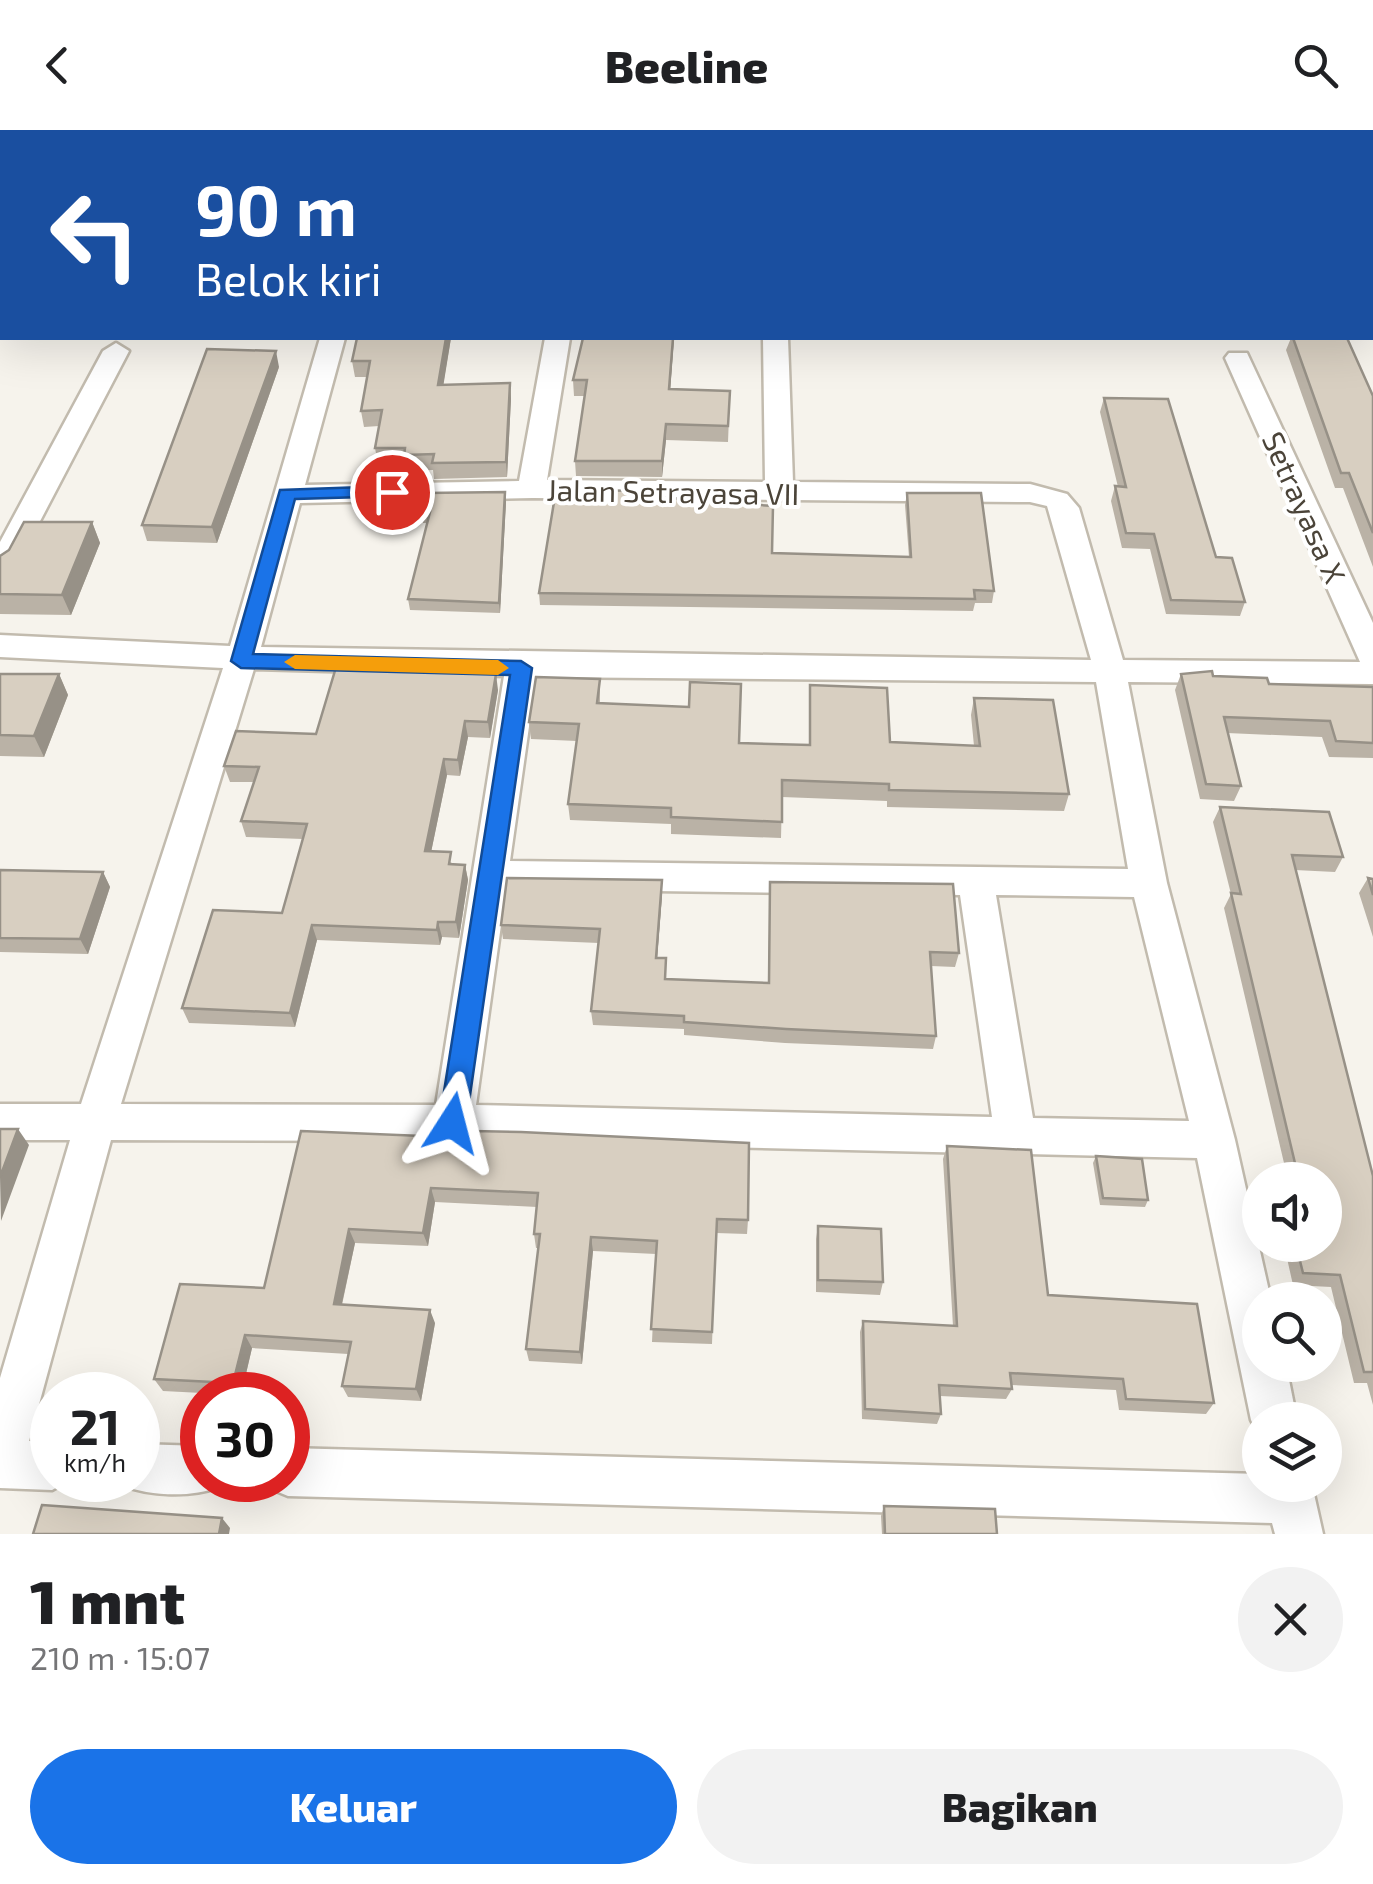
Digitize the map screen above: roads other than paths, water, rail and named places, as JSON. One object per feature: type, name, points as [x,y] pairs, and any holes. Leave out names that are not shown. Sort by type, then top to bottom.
[{"type":"street","points":[[30,1464],[0,1462],[94,1123],[241,661],[331,340]]},
{"type":"street","points":[[532,489],[556,340]]},
{"type":"street","points":[[776,340],[779,492]]},
{"type":"street","points":[[0,569],[116,351]]},
{"type":"street","name":"Setrayasa X","points":[[1238,358],[1373,657]]},
{"type":"street","name":"Jalan Setrayasa VII","points":[[287,494],[532,489],[1030,493],[1057,500],[1065,508],[1110,670]]},
{"type":"street","points":[[0,646],[241,661],[521,668],[1373,674]]},
{"type":"street","points":[[452,1123],[521,668]]},
{"type":"street","points":[[1110,670],[1149,882],[1214,1140],[1245,1282]]},
{"type":"street","points":[[490,875],[1149,882]]},
{"type":"street","points":[[976,881],[1015,1134]]},
{"type":"street","points":[[0,1122],[452,1123],[1214,1140]]},
{"type":"street","points":[[310,1473],[1293,1506]]}]
